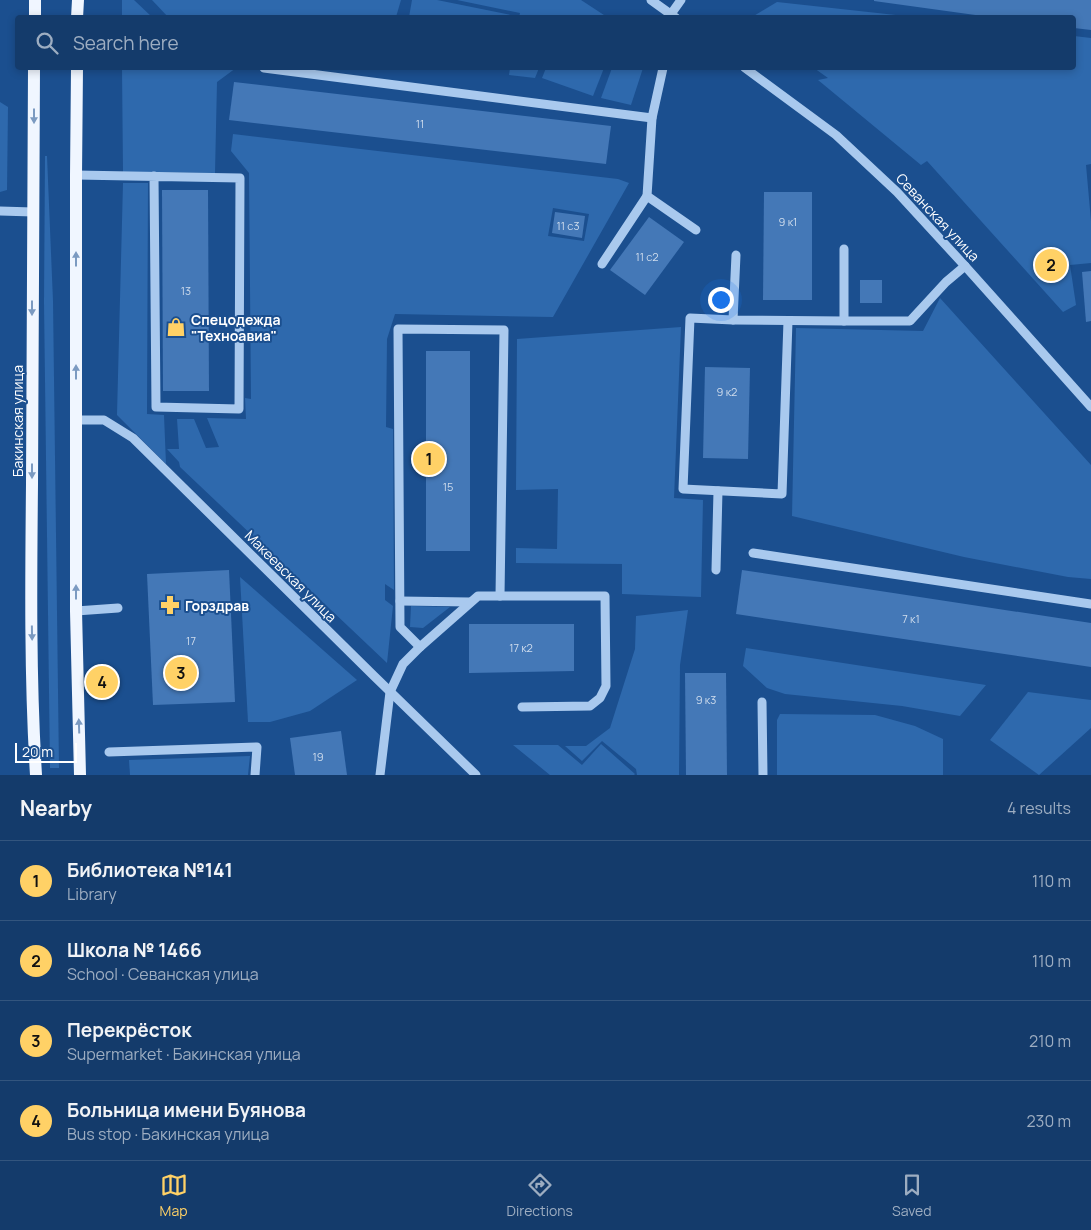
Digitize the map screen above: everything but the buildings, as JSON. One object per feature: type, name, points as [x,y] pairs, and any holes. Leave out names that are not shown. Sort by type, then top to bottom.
[{"type":"main road","points":[[35,0],[35,15]]},
{"type":"main road","points":[[77,15],[78,0]]},
{"type":"main road","name":"Бакинская улица","points":[[34,70],[31,576],[36,775]]},
{"type":"main road","points":[[77,70],[76,611],[80,775]]},
{"type":"street","points":[[651,0],[673,15]]},
{"type":"street","points":[[674,15],[681,0]]},
{"type":"street","points":[[280,70],[652,118]]},
{"type":"street","points":[[602,264],[647,196],[652,118],[663,70]]},
{"type":"street","name":"Севанская улица","points":[[748,70],[836,135],[897,192],[1091,407]]},
{"type":"street","points":[[76,175],[154,176],[240,178],[238,409],[156,407],[154,176]]},
{"type":"street","points":[[647,196],[696,230]]},
{"type":"street","points":[[0,211],[33,212]]},
{"type":"street","points":[[844,249],[844,321]]},
{"type":"street","points":[[733,320],[736,255]]},
{"type":"street","points":[[788,321],[782,494],[683,489],[690,318],[788,321],[910,321],[946,282],[965,266]]},
{"type":"street","points":[[420,646],[400,627],[398,329],[504,330],[500,596]]},
{"type":"street","name":"Макеевская улица","points":[[76,420],[104,420],[132,438],[476,775]]},
{"type":"street","points":[[716,570],[718,490]]},
{"type":"street","points":[[753,553],[1091,604]]},
{"type":"street","points":[[380,775],[390,692],[403,664],[420,646],[470,602],[478,596],[605,596],[606,686],[600,698],[590,706],[522,707]]},
{"type":"street","points":[[400,601],[470,602]]},
{"type":"street","points":[[76,611],[118,608]]},
{"type":"street","points":[[762,702],[763,775]]},
{"type":"street","points":[[109,752],[257,747],[255,775]]},
{"type":"shaded area","points":[[122,0],[134,0],[150,15],[122,15]]},
{"type":"shaded area","points":[[152,0],[401,0],[397,15],[166,15]]},
{"type":"shaded area","points":[[412,0],[437,0],[511,15],[409,15]]},
{"type":"shaded area","points":[[457,0],[581,0],[604,15],[520,15],[520,13]]},
{"type":"shaded area","points":[[777,2],[896,15],[755,15]]},
{"type":"shaded area","points":[[1076,36],[1091,38],[1091,164],[1086,165],[1091,221],[1091,263],[1070,265],[1076,305],[1063,312],[927,161],[921,165],[818,80],[828,78],[817,70],[1076,70]]},
{"type":"shaded area","points":[[122,70],[233,70],[217,82],[215,173],[123,172]]},
{"type":"shaded area","points":[[510,70],[538,70],[535,78],[509,75]]},
{"type":"shaded area","points":[[545,70],[603,70],[593,96],[542,78]]},
{"type":"shaded area","points":[[611,70],[642,70],[631,105],[601,98]]},
{"type":"shaded area","points":[[0,102],[8,107],[7,190],[0,192]]},
{"type":"shaded area","points":[[233,134],[618,179],[629,183],[553,317],[395,314],[387,339],[386,427],[393,429],[394,590],[385,584],[385,600],[393,606],[387,663],[180,467],[179,462],[167,449],[179,449],[177,419],[194,419],[206,448],[219,447],[207,418],[246,419],[245,398],[251,399],[249,173],[231,151]],"holes":[[[553,208],[589,214],[584,241],[548,236]]]},
{"type":"shaded area","points":[[45,156],[47,156],[53,301],[59,768],[50,768],[44,302]]},
{"type":"shaded area","points":[[123,183],[148,183],[147,414],[164,415],[166,464],[117,415]]},
{"type":"shaded area","points":[[940,298],[1091,465],[1091,579],[1068,577],[964,557],[792,516],[796,328],[923,331]]},
{"type":"shaded area","points":[[681,327],[674,498],[703,500],[701,597],[622,594],[622,564],[516,563],[516,548],[557,549],[558,489],[516,490],[517,339]]},
{"type":"shaded area","points":[[240,577],[357,680],[310,711],[270,722],[248,722]]},
{"type":"shaded area","points":[[411,606],[450,607],[423,628],[410,627]]},
{"type":"shaded area","points":[[688,610],[680,665],[679,775],[637,775],[636,769],[602,741],[582,761],[565,746],[586,746],[610,728],[635,649],[636,616]]},
{"type":"shaded area","points":[[746,648],[986,685],[960,716],[902,706],[785,694],[767,688],[743,666]]},
{"type":"shaded area","points":[[1028,692],[1091,700],[1091,728],[1039,775],[990,740]]},
{"type":"shaded area","points":[[780,714],[875,715],[915,726],[943,739],[943,775],[777,775],[777,720]]},
{"type":"shaded area","points":[[601,744],[635,774],[550,775],[513,745],[558,745],[582,765]]},
{"type":"shaded area","points":[[250,756],[248,775],[130,775],[129,760]]},
{"type":"place","name":"Школа № 1466","points":[[1051,265]]},
{"type":"place","name":"Спецодежда \"Техноавиа\"","points":[[176,327]]},
{"type":"place","name":"Библиотека №141","points":[[429,459]]},
{"type":"place","name":"Горздрав","points":[[170,605]]},
{"type":"place","name":"Перекрёсток","points":[[181,673]]},
{"type":"place","name":"Больница имени Буянова","points":[[102,682]]}]
